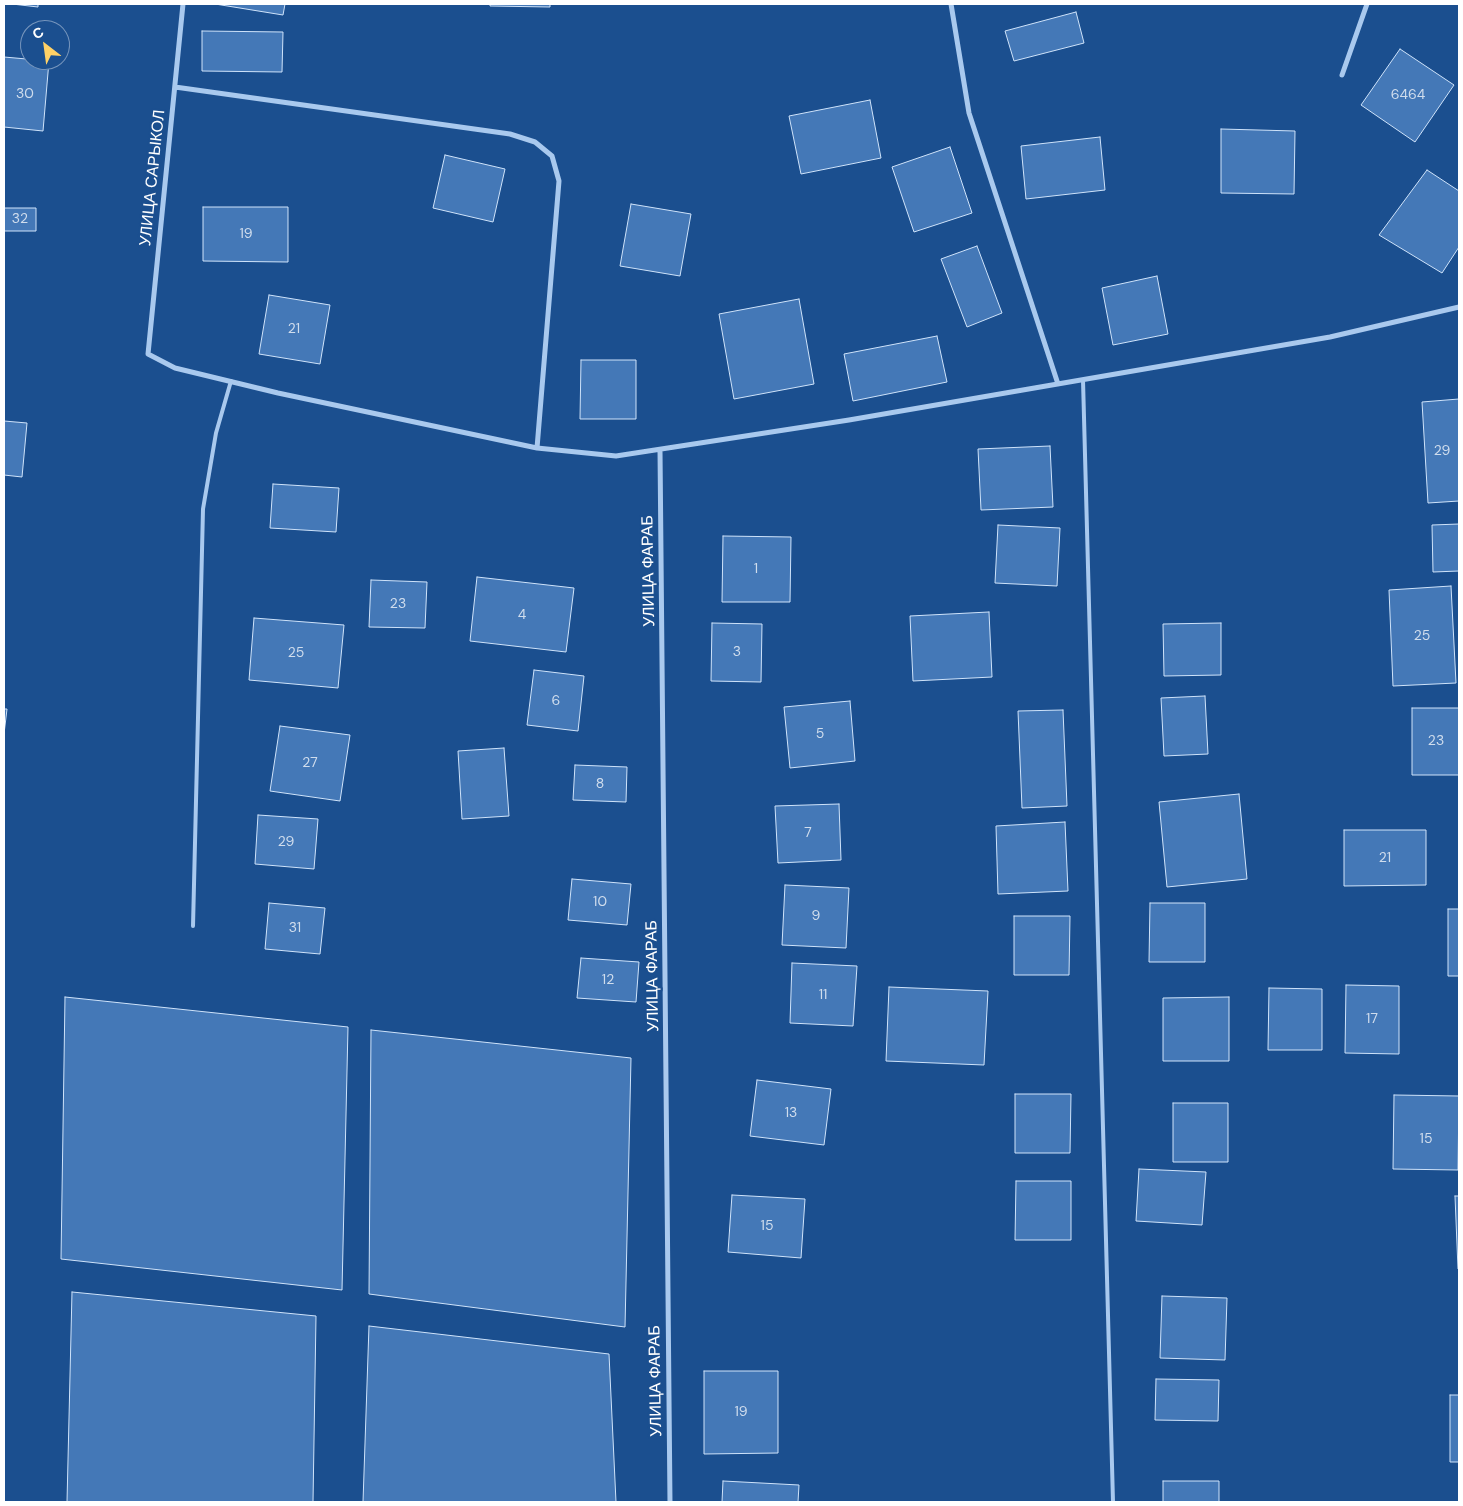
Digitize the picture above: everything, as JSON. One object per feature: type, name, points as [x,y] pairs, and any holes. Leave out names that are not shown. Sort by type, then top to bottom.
[{"type":"street","name":"УЛИЦА САРЫКОЛ","points":[[183,4],[148,354],[175,368],[230,381]]},
{"type":"street","points":[[951,4],[969,113],[1058,384]]},
{"type":"street","points":[[1342,75],[1367,4]]},
{"type":"street","points":[[174,87],[510,134],[535,142],[552,156],[560,181],[537,448]]},
{"type":"street","points":[[230,381],[537,448],[616,456],[849,420],[1330,337],[1459,307]]},
{"type":"street","name":"УЛИЦА ФАРАБ","points":[[660,450],[670,1502]]},
{"type":"lane","points":[[1083,380],[1113,1502]]},
{"type":"lane","points":[[193,926],[203,509],[216,433],[230,381]]},
{"type":"building","points":[[12,4],[38,4],[38,7]]},
{"type":"building","points":[[215,4],[285,4],[283,15]]},
{"type":"building","points":[[490,4],[550,4],[550,7],[490,6]]},
{"type":"building","points":[[1076,12],[1084,43],[1014,61],[1005,31]]},
{"type":"building","points":[[202,31],[283,32],[282,72],[202,71]]},
{"type":"building","points":[[1400,49],[1454,85],[1415,142],[1361,105]]},
{"type":"building","points":[[4,57],[20,58],[20,70],[48,70],[43,131],[4,127]]},
{"type":"building","points":[[870,100],[881,158],[801,174],[789,116]]},
{"type":"building","points":[[1221,129],[1295,131],[1294,194],[1221,193]]},
{"type":"building","points":[[1100,137],[1105,190],[1026,199],[1021,146]]},
{"type":"building","points":[[950,147],[972,213],[914,232],[892,167]]},
{"type":"building","points":[[445,155],[505,169],[493,222],[433,208]]},
{"type":"building","points":[[1427,170],[1459,191],[1459,247],[1442,273],[1379,235]]},
{"type":"building","points":[[631,204],[691,214],[680,276],[620,266]]},
{"type":"building","points":[[203,207],[288,207],[288,262],[203,261]]},
{"type":"building","points":[[4,208],[36,208],[36,231],[4,231]]},
{"type":"building","points":[[977,246],[1002,313],[967,327],[941,259]]},
{"type":"building","points":[[1157,276],[1168,334],[1113,345],[1102,288]]},
{"type":"building","points":[[269,295],[330,305],[320,364],[259,354]]},
{"type":"building","points":[[799,299],[814,384],[734,399],[719,314]]},
{"type":"building","points":[[937,336],[947,382],[853,401],[844,354]]},
{"type":"building","points":[[581,360],[636,360],[636,419],[580,419]]},
{"type":"building","points":[[1459,399],[1459,501],[1428,503],[1422,402]]},
{"type":"building","points":[[4,421],[27,423],[22,477],[4,475]]},
{"type":"building","points":[[1050,446],[1053,507],[981,510],[978,449]]},
{"type":"building","points":[[273,484],[339,488],[336,532],[270,528]]},
{"type":"building","points":[[1459,524],[1459,571],[1433,572],[1432,525]]},
{"type":"building","points":[[998,525],[1060,528],[1057,586],[995,583]]},
{"type":"building","points":[[723,536],[791,537],[790,602],[722,602]]},
{"type":"building","points":[[477,577],[574,588],[566,652],[470,641]]},
{"type":"building","points":[[371,580],[427,582],[425,628],[369,627]]},
{"type":"building","points":[[1451,586],[1456,683],[1393,686],[1389,590]]},
{"type":"building","points":[[989,612],[992,677],[913,681],[910,616]]},
{"type":"building","points":[[254,618],[344,625],[338,688],[249,680]]},
{"type":"building","points":[[712,623],[762,624],[761,682],[711,681]]},
{"type":"building","points":[[1221,623],[1221,675],[1164,676],[1163,624]]},
{"type":"building","points":[[534,670],[584,676],[578,731],[527,725]]},
{"type":"building","points":[[1205,696],[1208,754],[1164,756],[1161,698]]},
{"type":"building","points":[[850,701],[855,761],[790,768],[784,707]]},
{"type":"building","points":[[1412,708],[1459,708],[1459,775],[1412,775]]},
{"type":"building","points":[[4,709],[7,709],[4,734]]},
{"type":"building","points":[[1063,710],[1067,806],[1022,808],[1018,711]]},
{"type":"building","points":[[280,726],[350,735],[340,801],[270,791]]},
{"type":"building","points":[[504,748],[509,816],[462,819],[458,751]]},
{"type":"building","points":[[575,765],[627,767],[626,802],[573,800]]},
{"type":"building","points":[[1239,794],[1247,879],[1167,887],[1159,802]]},
{"type":"building","points":[[839,804],[841,860],[778,863],[775,806]]},
{"type":"building","points":[[258,815],[318,819],[314,869],[255,864]]},
{"type":"building","points":[[1065,822],[1068,891],[998,894],[996,826]]},
{"type":"building","points":[[1344,830],[1426,830],[1426,885],[1344,886]]},
{"type":"building","points":[[572,879],[631,884],[627,925],[568,920]]},
{"type":"building","points":[[785,885],[849,888],[846,948],[782,945]]},
{"type":"building","points":[[269,903],[325,908],[320,954],[265,949]]},
{"type":"building","points":[[1150,903],[1205,903],[1205,962],[1149,962]]},
{"type":"building","points":[[1448,909],[1459,909],[1459,976],[1448,976]]},
{"type":"building","points":[[1014,916],[1070,916],[1069,975],[1014,975]]},
{"type":"building","points":[[581,958],[639,962],[636,1002],[577,998]]},
{"type":"building","points":[[792,963],[857,966],[853,1026],[790,1023]]},
{"type":"building","points":[[1346,985],[1399,986],[1399,1054],[1345,1053]]},
{"type":"building","points":[[889,987],[988,991],[984,1065],[886,1061]]},
{"type":"building","points":[[1269,988],[1322,989],[1322,1050],[1268,1050]]},
{"type":"building","points":[[65,997],[348,1027],[342,1290],[61,1259]]},
{"type":"building","points":[[1229,997],[1229,1061],[1163,1061],[1163,998]]},
{"type":"building","points":[[371,1030],[631,1058],[625,1327],[369,1294]]},
{"type":"building","points":[[757,1080],[831,1089],[824,1145],[750,1136]]},
{"type":"building","points":[[1015,1094],[1071,1094],[1070,1153],[1015,1153]]},
{"type":"building","points":[[1394,1095],[1459,1096],[1458,1170],[1393,1169]]},
{"type":"building","points":[[1173,1103],[1228,1103],[1228,1162],[1173,1162]]},
{"type":"building","points":[[1139,1169],[1206,1172],[1202,1225],[1136,1221]]},
{"type":"building","points":[[1016,1181],[1071,1181],[1071,1240],[1015,1240]]},
{"type":"building","points":[[732,1195],[805,1199],[801,1258],[728,1252]]},
{"type":"building","points":[[1455,1196],[1459,1196],[1459,1269],[1458,1269]]},
{"type":"building","points":[[72,1292],[316,1316],[313,1502],[67,1502]]},
{"type":"building","points":[[1162,1296],[1227,1298],[1225,1360],[1160,1358]]},
{"type":"building","points":[[369,1326],[609,1354],[616,1502],[363,1502]]},
{"type":"building","points":[[704,1371],[778,1371],[778,1453],[704,1454]]},
{"type":"building","points":[[1156,1379],[1219,1380],[1218,1421],[1155,1420]]},
{"type":"building","points":[[1450,1395],[1459,1395],[1459,1462],[1450,1462]]},
{"type":"building","points":[[723,1481],[799,1485],[798,1502],[722,1502]]},
{"type":"building","points":[[1163,1481],[1219,1481],[1219,1502],[1163,1502]]}]
